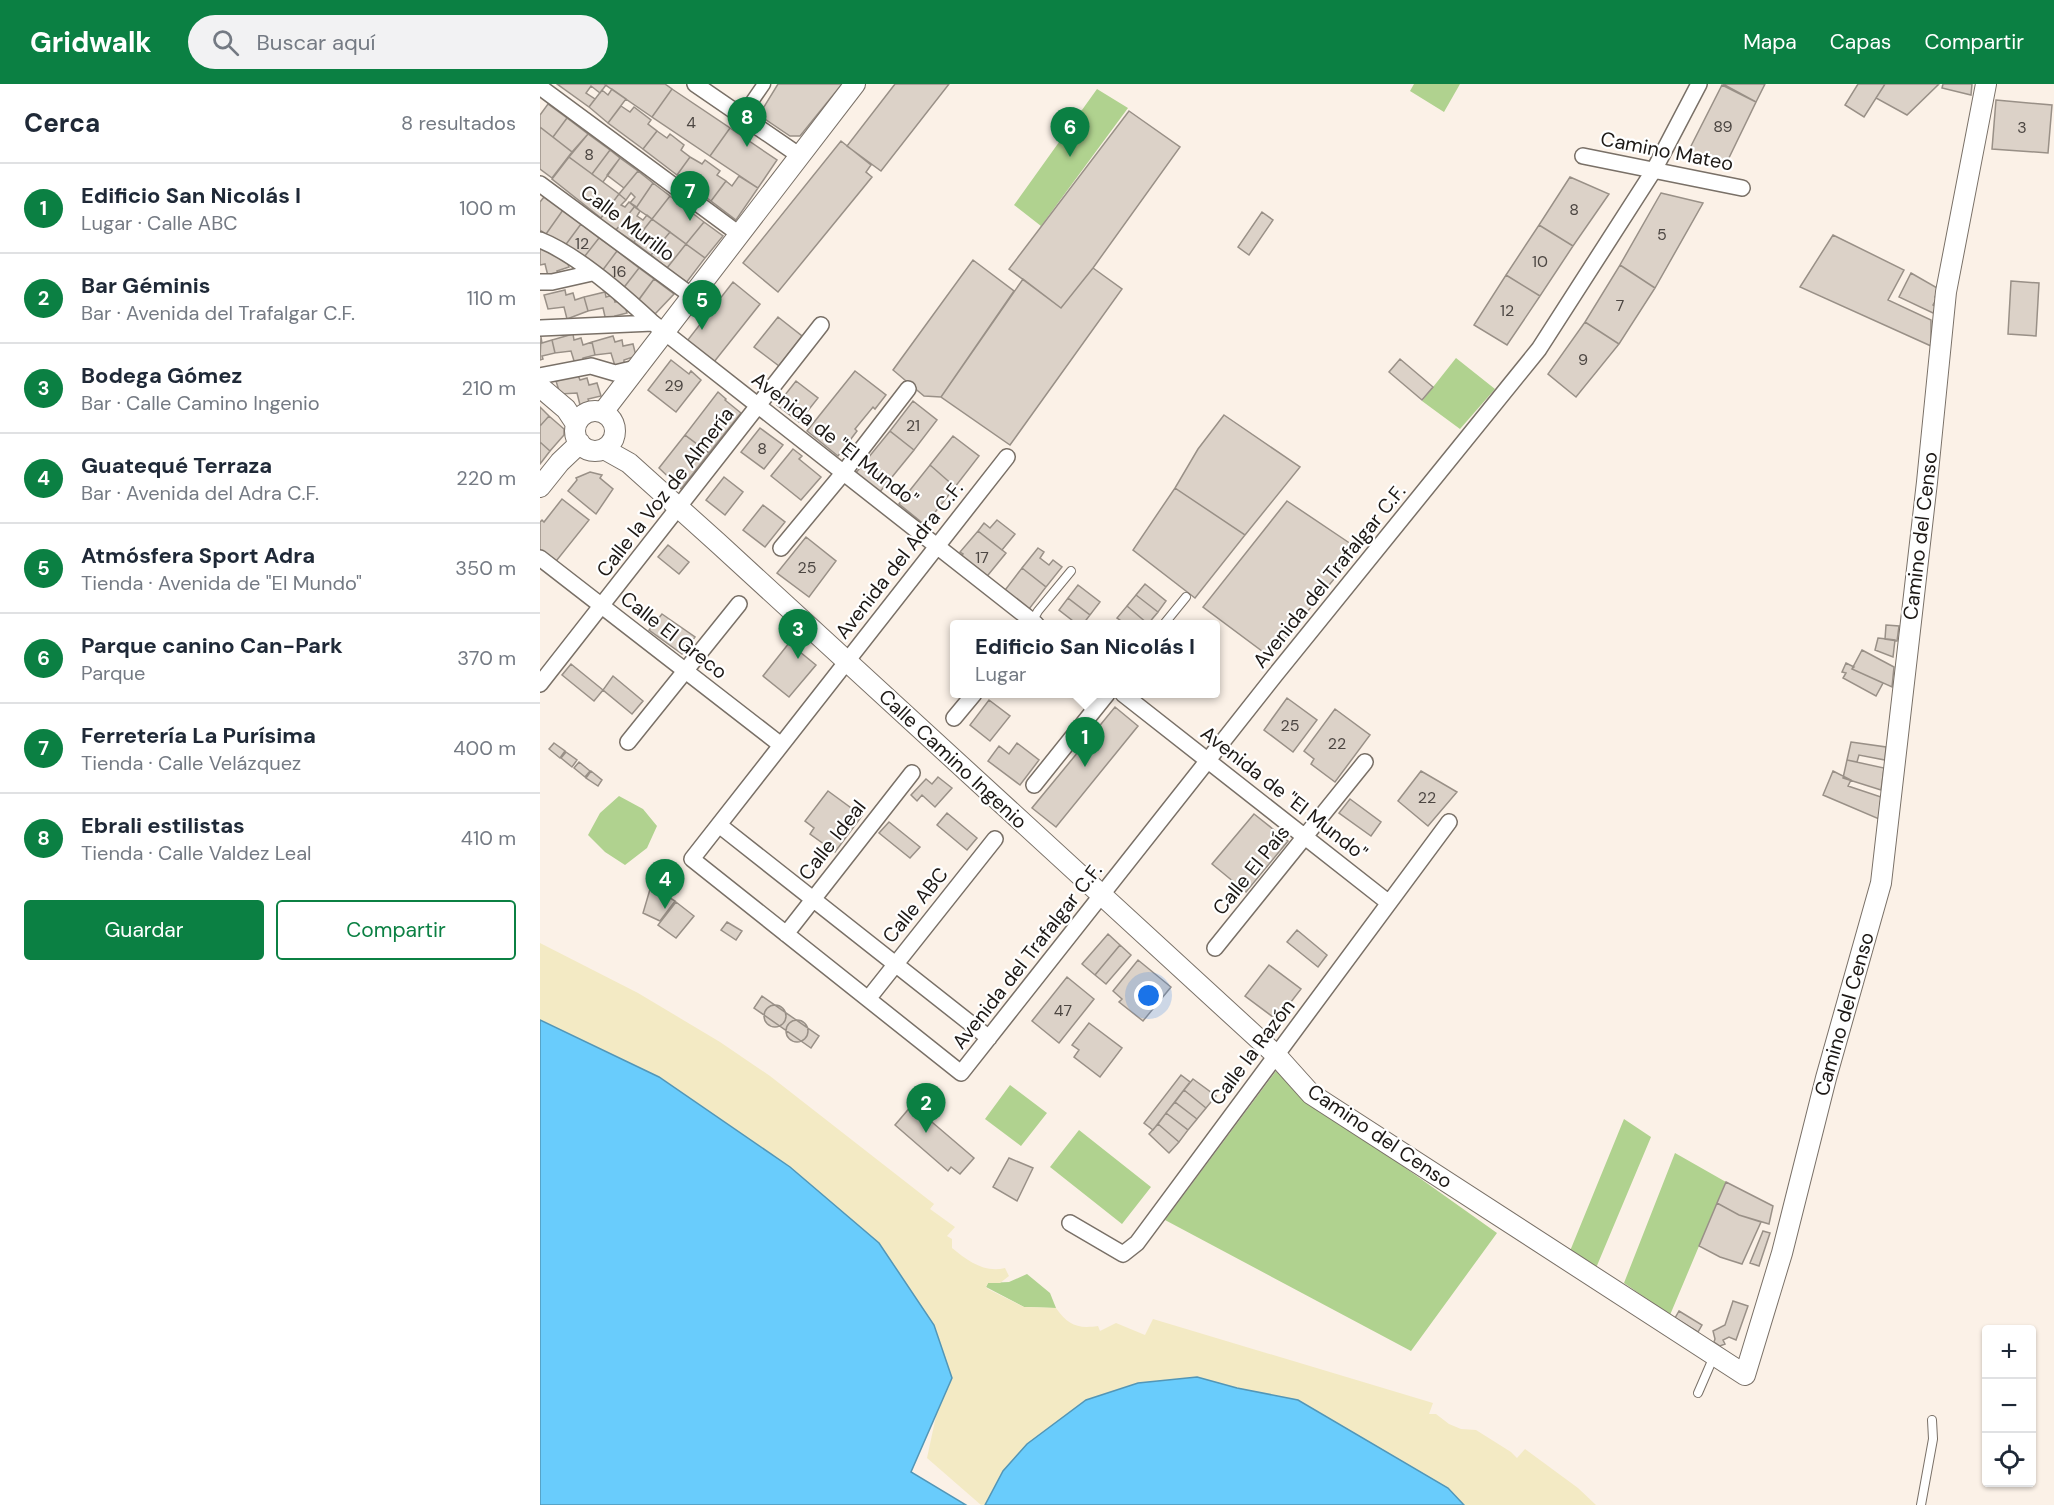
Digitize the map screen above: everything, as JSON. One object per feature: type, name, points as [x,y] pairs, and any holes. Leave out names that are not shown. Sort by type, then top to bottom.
[{"type":"street","points":[[695,84],[800,156]]},
{"type":"street","points":[[742,116],[764,84]]},
{"type":"street","points":[[540,485],[560,462],[582,421],[636,368],[659,327],[692,296],[855,84]]},
{"type":"street","name":"Avenida del Trafalgar C.F.","points":[[868,999],[962,1073],[1276,674],[1539,349],[1654,170],[1699,84]]},
{"type":"street","name":"Camino del Censo","points":[[1276,1055],[1311,1094],[1745,1375],[1782,1253],[1826,1078],[1881,883],[1946,292],[1986,84]]},
{"type":"street","points":[[540,87],[739,234]]},
{"type":"street","name":"Camino Mateo","points":[[1583,156],[1742,188]]},
{"type":"street","name":"Calle Murillo","points":[[540,184],[692,296]]},
{"type":"street","name":"Avenida de \"El Mundo\"","points":[[540,240],[556,246],[625,297],[659,327],[1027,620]]},
{"type":"street","points":[[540,282],[552,282],[592,273]]},
{"type":"street","name":"Calle la Voz de Almería","points":[[540,684],[760,406],[821,325]]},
{"type":"street","points":[[540,328],[659,327]]},
{"type":"street","points":[[540,376],[591,366],[615,373],[636,368]]},
{"type":"street","points":[[540,387],[582,421],[591,450],[609,445]]},
{"type":"street","points":[[781,548],[908,389]]},
{"type":"street","name":"Calle Camino Ingenio","points":[[582,421],[613,420],[615,427],[609,445],[1276,1055]]},
{"type":"street","name":"Avenida del Adra C.F.","points":[[786,934],[692,859],[1007,457]]},
{"type":"street","name":"Calle El Greco","points":[[540,558],[781,745]]},
{"type":"street","points":[[628,742],[739,604]]},
{"type":"street","points":[[954,718],[970,698]]},
{"type":"street","points":[[1034,785],[1103,698]]},
{"type":"street","name":"Avenida de \"El Mundo\"","points":[[1130,698],[1389,903]]},
{"type":"street","name":"Calle El País","points":[[1215,948],[1365,762]]},
{"type":"street","name":"Calle Ideal","points":[[786,934],[912,772]]},
{"type":"street","name":"Calle la Razón","points":[[1070,1222],[1123,1254],[1137,1243],[1449,822]]},
{"type":"street","points":[[719,825],[989,1038]]},
{"type":"street","name":"Calle ABC","points":[[868,999],[995,839]]},
{"type":"street","points":[[786,934],[868,999]]},
{"type":"lane","points":[[1034,620],[1038,611],[1071,571]]},
{"type":"lane","points":[[1167,620],[1186,597]]},
{"type":"lane","points":[[1698,1393],[1714,1355]]},
{"type":"lane","points":[[1921,1505],[1933,1438],[1932,1420]]},
{"type":"green space","points":[[1414,84],[1460,84],[1444,112],[1410,91]]},
{"type":"green space","points":[[1097,89],[1128,108],[1041,226],[1014,205]]},
{"type":"green space","points":[[1456,358],[1495,389],[1460,429],[1422,401]]},
{"type":"green space","points":[[619,796],[643,809],[657,826],[647,848],[625,865],[605,852],[588,835],[600,813]]},
{"type":"green space","points":[[1276,1071],[1307,1098],[1497,1233],[1411,1351],[1165,1220]]},
{"type":"green space","points":[[1010,1085],[1047,1113],[1021,1146],[985,1119]]},
{"type":"green space","points":[[1624,1119],[1651,1137],[1596,1268],[1570,1251]]},
{"type":"green space","points":[[1079,1130],[1151,1187],[1122,1224],[1050,1167]]},
{"type":"green space","points":[[1675,1153],[1726,1182],[1670,1315],[1624,1283]]},
{"type":"green space","points":[[1027,1274],[1050,1293],[1056,1308],[1024,1307],[986,1287],[988,1283],[1009,1282]]},
{"type":"sand","points":[[540,943],[638,993],[720,1042],[770,1076],[934,1204],[930,1209],[955,1227],[947,1236],[952,1239],[952,1248],[983,1267],[1005,1268],[1009,1276],[1000,1283],[988,1283],[986,1287],[988,1289],[1024,1307],[1056,1308],[1069,1322],[1079,1326],[1098,1326],[1100,1331],[1116,1323],[1145,1335],[1153,1319],[1433,1403],[1429,1414],[1436,1414],[1449,1424],[1461,1429],[1476,1430],[1517,1458],[1525,1449],[1578,1488],[1596,1505],[981,1505],[927,1458],[942,1388],[540,1042]]},
{"type":"water","points":[[540,1020],[659,1077],[790,1167],[879,1243],[934,1325],[952,1378],[911,1472],[966,1505],[540,1505]]},
{"type":"water","points":[[1197,1377],[1237,1388],[1298,1400],[1448,1488],[1464,1505],[985,1505],[1003,1471],[1027,1444],[1086,1400],[1138,1383]]},
{"type":"building","points":[[557,84],[606,85],[600,93],[591,86],[586,93],[595,99],[589,107]]},
{"type":"building","points":[[604,84],[665,84],[672,89],[652,117]]},
{"type":"building","points":[[778,84],[842,84],[800,136],[790,136],[759,115]]},
{"type":"building","points":[[895,84],[949,84],[881,171],[847,146]]},
{"type":"building","points":[[1723,84],[1765,84],[1756,102]]},
{"type":"building","points":[[1858,84],[1885,84],[1864,117],[1845,105]]},
{"type":"building","points":[[1885,84],[1939,84],[1907,115],[1876,98]]},
{"type":"building","points":[[1943,84],[1972,84],[1971,95],[1942,88]]},
{"type":"building","points":[[1722,85],[1756,102],[1725,166],[1707,165],[1692,158],[1689,150]]},
{"type":"building","points":[[612,89],[626,99],[608,123],[589,107],[602,90],[608,95]]},
{"type":"building","points":[[672,89],[730,128],[710,156],[652,117]]},
{"type":"building","points":[[1996,100],[2052,105],[2048,153],[1992,149]]},
{"type":"building","points":[[548,104],[567,118],[553,137],[540,127],[540,115]]},
{"type":"building","points":[[621,106],[630,112],[634,107],[651,120],[648,124],[657,131],[643,149],[608,123]]},
{"type":"building","points":[[1129,111],[1180,147],[1093,268],[1061,308],[1009,269]]},
{"type":"building","points":[[567,118],[588,134],[572,152],[553,137]]},
{"type":"building","points":[[540,127],[572,152],[552,178],[540,169]]},
{"type":"building","points":[[730,128],[777,160],[758,188],[710,156]]},
{"type":"building","points":[[657,131],[667,138],[670,134],[684,145],[681,150],[690,157],[677,175],[643,149]]},
{"type":"building","points":[[588,134],[610,150],[592,174],[569,157]]},
{"type":"building","points":[[841,141],[871,165],[866,172],[872,177],[778,292],[743,263]]},
{"type":"building","points":[[610,150],[620,158],[603,182],[592,174]]},
{"type":"building","points":[[569,157],[619,194],[601,218],[552,179]]},
{"type":"building","points":[[690,157],[702,164],[705,160],[720,171],[717,175],[726,181],[711,201],[677,175]]},
{"type":"building","points":[[620,158],[638,171],[624,188],[607,175]]},
{"type":"building","points":[[638,171],[653,183],[636,208],[630,203],[635,197],[631,193],[626,200],[619,194]]},
{"type":"building","points":[[739,176],[758,188],[736,220],[711,201],[726,181],[732,186]]},
{"type":"building","points":[[1570,177],[1609,194],[1573,246],[1539,225]]},
{"type":"building","points":[[653,183],[670,196],[652,219],[636,208]]},
{"type":"building","points":[[1661,193],[1703,203],[1655,288],[1620,265]]},
{"type":"building","points":[[619,194],[626,200],[621,205],[625,207],[629,202],[635,206],[616,230],[600,219]]},
{"type":"building","points":[[670,196],[704,222],[686,244],[652,219]]},
{"type":"building","points":[[544,197],[563,210],[546,234],[540,230],[540,202]]},
{"type":"building","points":[[635,206],[640,211],[637,216],[643,220],[647,215],[652,219],[634,242],[616,230]]},
{"type":"building","points":[[563,210],[581,224],[564,247],[546,234]]},
{"type":"building","points":[[1262,212],[1273,220],[1249,255],[1238,247]]},
{"type":"building","points":[[652,219],[670,232],[651,255],[634,242]]},
{"type":"building","points":[[704,222],[723,236],[705,258],[686,244]]},
{"type":"building","points":[[581,224],[599,238],[581,261],[564,247]]},
{"type":"building","points":[[1539,225],[1573,246],[1540,296],[1506,275]]},
{"type":"building","points":[[670,232],[686,244],[667,268],[651,255]]},
{"type":"building","points":[[1833,235],[1904,270],[1888,300],[1931,320],[1931,346],[1800,287]]},
{"type":"building","points":[[599,238],[617,251],[599,275],[581,261]]},
{"type":"building","points":[[686,244],[705,258],[686,283],[667,268]]},
{"type":"building","points":[[547,246],[548,252],[555,251],[557,257],[565,255],[569,267],[548,276],[545,264],[540,265],[540,248]]},
{"type":"building","points":[[617,251],[639,268],[622,290],[599,275]]},
{"type":"building","points":[[973,260],[1014,291],[941,397],[924,396],[893,370]]},
{"type":"building","points":[[1620,265],[1655,288],[1619,344],[1585,322]]},
{"type":"building","points":[[639,268],[654,279],[637,302],[622,290]]},
{"type":"building","points":[[1093,268],[1122,289],[1010,445],[941,397],[1023,279],[1061,308]]},
{"type":"building","points":[[1911,273],[1939,289],[1933,305],[1936,307],[1933,313],[1899,297]]},
{"type":"building","points":[[1506,275],[1540,296],[1507,345],[1474,325]]},
{"type":"building","points":[[654,279],[674,294],[655,314],[638,301]]},
{"type":"building","points":[[2011,281],[2039,283],[2036,336],[2008,334]]},
{"type":"building","points":[[733,282],[760,304],[714,362],[687,341]]},
{"type":"building","points":[[565,290],[566,295],[573,293],[575,300],[584,297],[588,311],[567,319],[564,307],[548,309],[544,295]]},
{"type":"building","points":[[605,292],[606,297],[613,295],[615,302],[623,300],[627,313],[606,321],[603,308],[588,311],[584,297]]},
{"type":"building","points":[[778,317],[802,336],[779,366],[754,347]]},
{"type":"building","points":[[1585,322],[1619,344],[1576,397],[1548,374]]},
{"type":"building","points":[[573,334],[574,340],[581,338],[583,345],[592,342],[595,355],[583,358],[583,362],[575,364],[571,351],[555,353],[552,340]]},
{"type":"building","points":[[613,336],[615,342],[622,340],[623,346],[633,344],[636,356],[615,366],[611,353],[595,355],[592,342]]},
{"type":"building","points":[[541,337],[542,343],[552,340],[555,353],[542,356],[543,359],[540,360]]},
{"type":"building","points":[[1400,359],[1433,387],[1422,400],[1389,372]]},
{"type":"building","points":[[671,360],[689,374],[691,371],[701,380],[676,412],[648,390]]},
{"type":"building","points":[[855,371],[886,395],[855,429],[857,431],[838,456],[807,431]]},
{"type":"building","points":[[578,375],[580,380],[587,378],[589,385],[597,383],[601,396],[588,399],[589,402],[580,405],[577,393],[560,394],[556,381]]},
{"type":"building","points":[[796,381],[818,398],[799,422],[777,405]]},
{"type":"building","points":[[718,392],[741,413],[709,453],[685,435]]},
{"type":"building","points":[[913,401],[937,420],[914,450],[890,431]]},
{"type":"building","points":[[540,407],[549,416],[540,426]]},
{"type":"building","points":[[1224,415],[1300,467],[1245,535],[1175,488],[1198,449]]},
{"type":"building","points":[[549,416],[564,429],[564,435],[550,451],[540,442],[540,426]]},
{"type":"building","points":[[760,428],[783,445],[764,469],[741,452]]},
{"type":"building","points":[[890,431],[914,450],[879,493],[855,474]]},
{"type":"building","points":[[685,435],[709,453],[681,489],[659,468]]},
{"type":"building","points":[[953,436],[979,456],[955,487],[930,465]]},
{"type":"building","points":[[540,442],[550,451],[540,464]]},
{"type":"building","points":[[793,449],[802,456],[799,459],[821,477],[801,500],[771,476]]},
{"type":"building","points":[[930,465],[955,487],[925,525],[899,504]]},
{"type":"building","points":[[590,472],[602,475],[600,478],[613,489],[596,514],[568,491],[577,480],[576,478]]},
{"type":"building","points":[[724,477],[743,492],[725,515],[706,500]]},
{"type":"building","points":[[1175,488],[1245,535],[1195,598],[1133,550]]},
{"type":"building","points":[[562,499],[589,520],[553,565],[540,555],[540,522],[542,520],[544,522]]},
{"type":"building","points":[[1287,501],[1351,544],[1345,550],[1353,556],[1270,657],[1203,607]]},
{"type":"building","points":[[763,505],[785,522],[765,547],[743,530]]},
{"type":"building","points":[[997,520],[1015,534],[1002,550],[978,531],[984,523],[990,528]]},
{"type":"building","points":[[978,531],[1006,553],[984,580],[958,560],[963,554],[960,552]]},
{"type":"building","points":[[806,537],[836,561],[809,597],[777,573]]},
{"type":"building","points":[[668,545],[689,562],[679,574],[658,557]]},
{"type":"building","points":[[1038,548],[1044,552],[1040,558],[1049,565],[1053,560],[1062,567],[1046,587],[1022,568]]},
{"type":"building","points":[[1022,568],[1046,587],[1026,613],[1002,594]]},
{"type":"building","points":[[1145,584],[1166,601],[1158,612],[1136,595]]},
{"type":"building","points":[[1078,585],[1100,602],[1090,615],[1068,598]]},
{"type":"building","points":[[1136,595],[1158,612],[1151,620],[1143,620],[1127,606]]},
{"type":"building","points":[[1068,598],[1090,615],[1086,620],[1072,620],[1059,610]]},
{"type":"building","points":[[1127,606],[1143,620],[1120,620],[1117,618]]},
{"type":"building","points":[[662,614],[695,637],[682,654],[649,630]]},
{"type":"building","points":[[1886,625],[1899,626],[1897,641],[1885,639]]},
{"type":"building","points":[[1878,638],[1895,640],[1893,657],[1875,650]]},
{"type":"building","points":[[789,643],[816,665],[789,697],[763,676]]},
{"type":"building","points":[[1862,650],[1894,667],[1892,687],[1852,669]]},
{"type":"building","points":[[1846,663],[1854,667],[1852,669],[1883,683],[1876,696],[1843,678],[1846,673],[1842,672]]},
{"type":"building","points":[[571,664],[603,690],[594,701],[562,675]]},
{"type":"building","points":[[613,676],[643,701],[632,714],[603,690]]},
{"type":"building","points":[[1287,698],[1317,720],[1293,752],[1264,730]]},
{"type":"building","points":[[989,700],[1010,716],[990,741],[970,725]]},
{"type":"building","points":[[1115,707],[1138,726],[1056,827],[1032,808]]},
{"type":"building","points":[[1335,709],[1370,735],[1335,782],[1311,764],[1314,759],[1304,751]]},
{"type":"building","points":[[1851,742],[1886,747],[1885,760],[1859,755],[1857,762],[1847,760]]},
{"type":"building","points":[[554,743],[565,751],[560,758],[549,749]]},
{"type":"building","points":[[1017,743],[1039,760],[1020,785],[988,761],[999,746],[1009,754]]},
{"type":"building","points":[[566,752],[577,760],[572,767],[561,758]]},
{"type":"building","points":[[1847,760],[1884,768],[1881,790],[1843,778]]},
{"type":"building","points":[[579,762],[590,771],[585,777],[574,768]]},
{"type":"building","points":[[591,771],[602,780],[598,786],[586,778]]},
{"type":"building","points":[[1421,771],[1457,792],[1428,826],[1398,801]]},
{"type":"building","points":[[1833,771],[1851,780],[1848,786],[1881,797],[1879,819],[1823,795]]},
{"type":"building","points":[[938,777],[952,788],[935,807],[922,795],[917,801],[911,795],[926,779],[932,784]]},
{"type":"building","points":[[828,791],[862,816],[835,852],[810,834],[814,828],[805,821]]},
{"type":"building","points":[[1350,799],[1381,822],[1371,836],[1339,813]]},
{"type":"building","points":[[947,813],[977,838],[967,850],[937,825]]},
{"type":"building","points":[[1254,814],[1288,841],[1246,892],[1212,864]]},
{"type":"building","points":[[889,822],[920,847],[910,858],[879,833]]},
{"type":"building","points":[[651,886],[675,901],[660,921],[643,913]]},
{"type":"building","points":[[676,902],[694,916],[676,938],[658,925]]},
{"type":"building","points":[[727,922],[742,931],[736,940],[721,930]]},
{"type":"building","points":[[1297,930],[1327,955],[1318,967],[1287,942]]},
{"type":"building","points":[[1108,934],[1120,945],[1095,975],[1082,964]]},
{"type":"building","points":[[1120,945],[1131,955],[1106,984],[1095,975]]},
{"type":"building","points":[[1138,960],[1171,987],[1143,1021],[1119,1002],[1122,999],[1113,991]]},
{"type":"building","points":[[1269,965],[1301,989],[1277,1020],[1245,996]]},
{"type":"building","points":[[1067,977],[1094,999],[1059,1043],[1032,1021]]},
{"type":"building","points":[[762,996],[819,1036],[811,1048],[754,1008]]},
{"type":"building","points":[[771,1005],[779,1005],[786,1012],[786,1020],[779,1027],[771,1027],[764,1020],[764,1012]]},
{"type":"building","points":[[793,1020],[801,1020],[808,1027],[808,1035],[801,1042],[793,1042],[786,1035],[786,1027]]},
{"type":"building","points":[[1089,1023],[1122,1048],[1100,1077],[1074,1057],[1079,1050],[1072,1045]]},
{"type":"building","points":[[1181,1075],[1190,1082],[1153,1130],[1144,1123]]},
{"type":"building","points":[[1193,1079],[1216,1096],[1206,1108],[1184,1090]]},
{"type":"building","points":[[1184,1090],[1206,1108],[1197,1119],[1175,1102]]},
{"type":"building","points":[[1175,1102],[1197,1119],[1188,1130],[1166,1113]]},
{"type":"building","points":[[912,1105],[974,1158],[960,1174],[951,1167],[948,1171],[895,1125]]},
{"type":"building","points":[[1166,1113],[1188,1130],[1179,1142],[1158,1124]]},
{"type":"building","points":[[1158,1124],[1179,1142],[1169,1153],[1149,1134]]},
{"type":"building","points":[[1009,1158],[1033,1168],[1017,1201],[993,1187]]},
{"type":"building","points":[[1726,1182],[1773,1206],[1769,1224],[1739,1215],[1717,1203]]},
{"type":"building","points":[[1717,1203],[1739,1215],[1761,1222],[1742,1264],[1720,1257],[1699,1246]]},
{"type":"building","points":[[1763,1231],[1770,1233],[1759,1266],[1750,1263]]},
{"type":"building","points":[[1733,1301],[1748,1306],[1736,1340],[1729,1337],[1723,1340],[1725,1344],[1720,1346],[1714,1342],[1713,1331],[1725,1325]]},
{"type":"building","points":[[1679,1311],[1702,1325],[1698,1332],[1675,1318]]},
{"type":"place","name":"Ebrali estilistas","points":[[747,147]]},
{"type":"place","name":"Parque canino Can-Park","points":[[1070,157]]},
{"type":"place","name":"Ferretería La Purísima","points":[[690,221]]},
{"type":"place","name":"Atmósfera Sport Adra","points":[[702,330]]},
{"type":"place","name":"Bodega Gómez","points":[[798,659]]},
{"type":"place","name":"Edificio San Nicolás I","points":[[1085,767]]},
{"type":"place","name":"Guatequé Terraza","points":[[665,909]]},
{"type":"place","name":"Bar Géminis","points":[[926,1133]]}]
